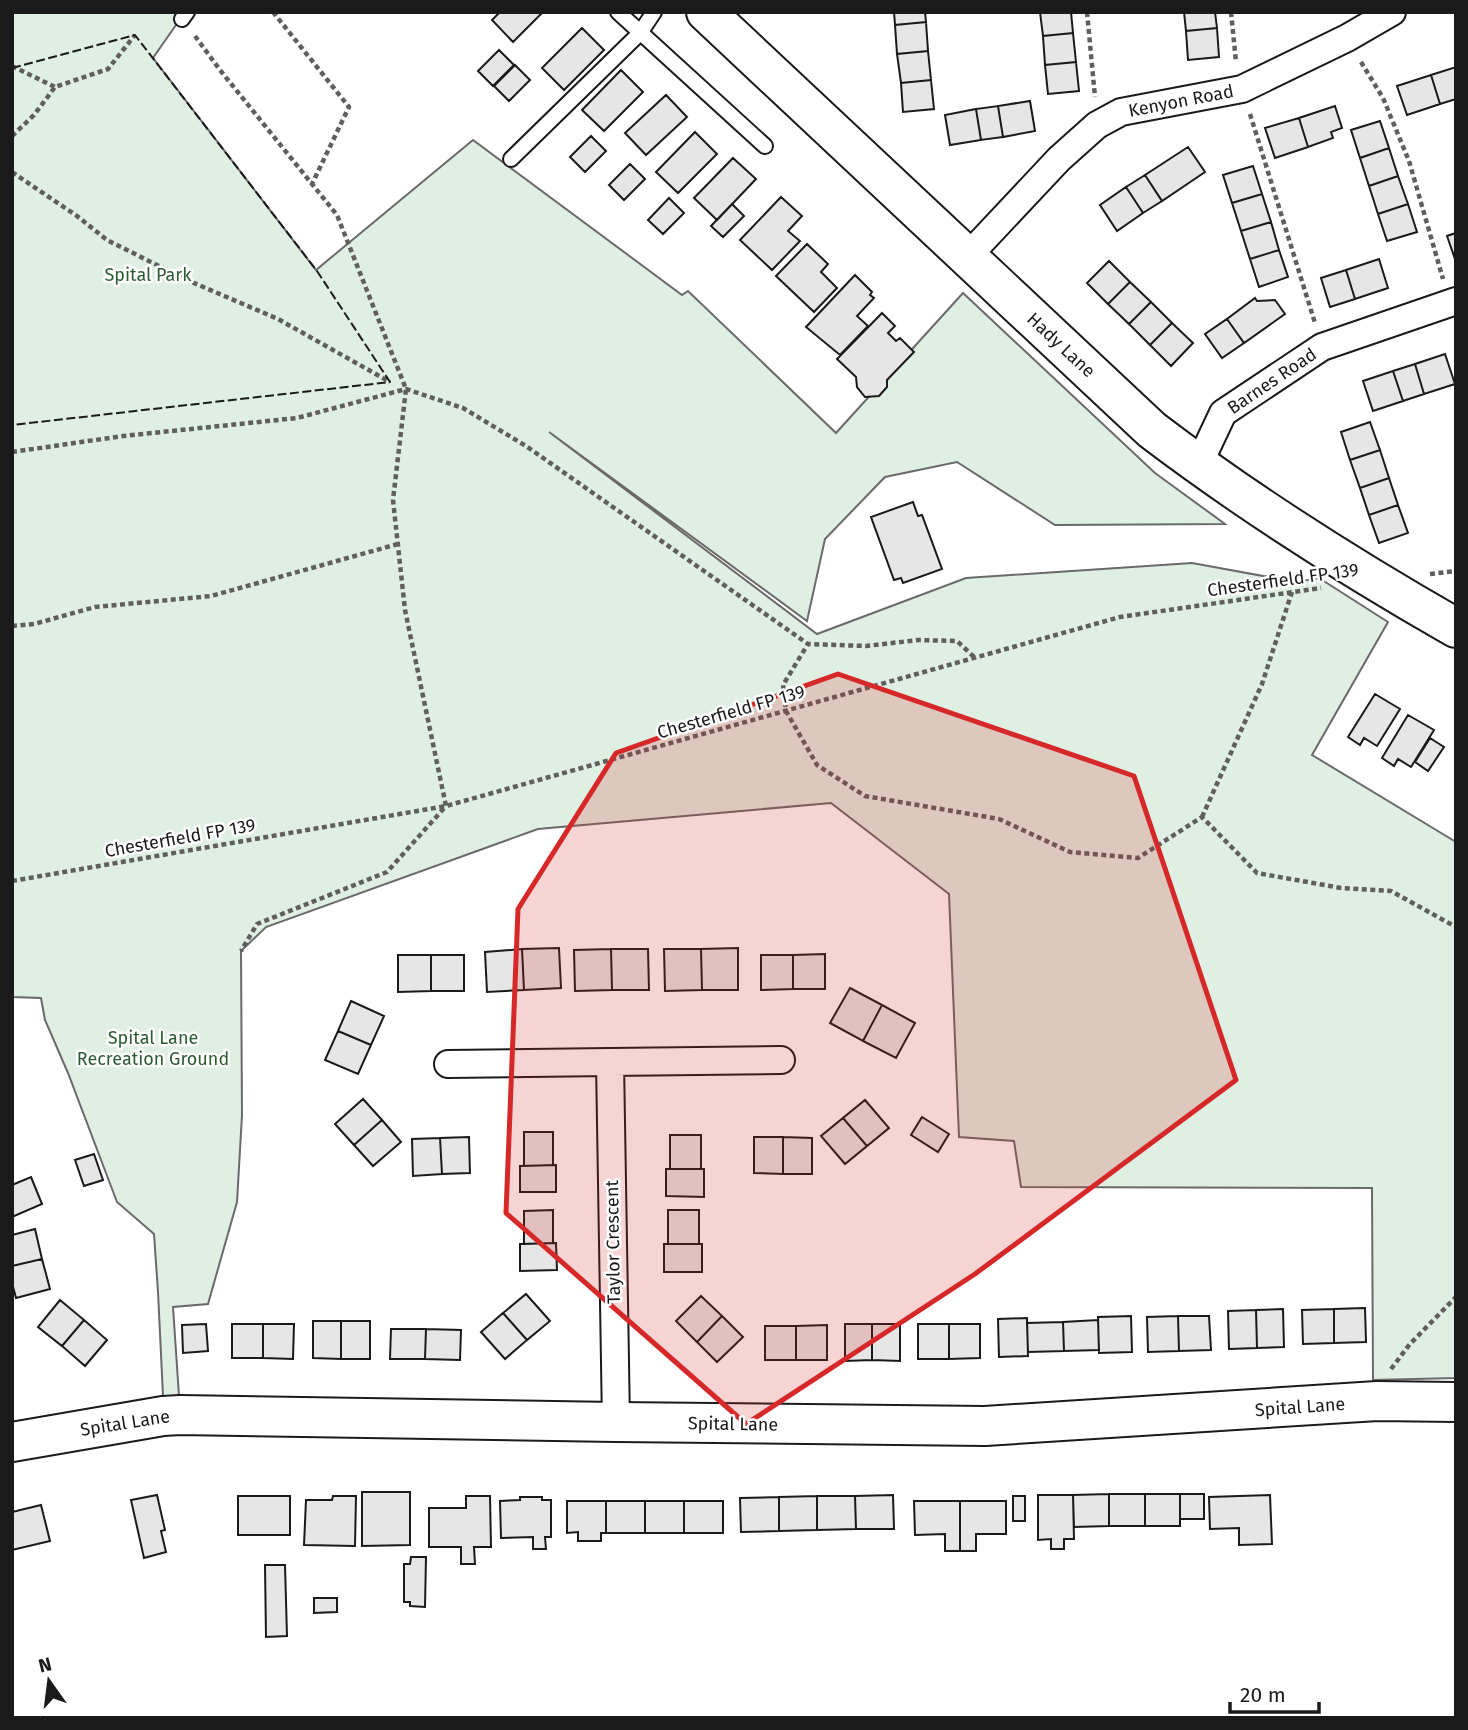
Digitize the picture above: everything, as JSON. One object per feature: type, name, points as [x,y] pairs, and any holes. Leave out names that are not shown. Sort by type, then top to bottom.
[{"type":"street","name":"Hady Lane","points":[[706,12],[1152,430],[1198,466],[1374,581],[1456,628]]},
{"type":"street","name":"Kenyon Road","points":[[967,257],[1059,159],[1097,125],[1121,111],[1242,89],[1347,38],[1392,12]]},
{"type":"street","name":"Barnes Road","points":[[1198,466],[1223,413],[1322,347],[1453,302]]},
{"type":"street","points":[[448,1064],[781,1060]]},
{"type":"street","name":"Taylor Crescent","points":[[610,1062],[616,1422]]},
{"type":"street","name":"Spital Lane","points":[[12,1442],[180,1415],[985,1426],[1377,1401],[1456,1402]]},
{"type":"lane","points":[[618,12],[765,146]]},
{"type":"lane","points":[[510,159],[640,33],[653,12]]},
{"type":"path","points":[[273,12],[349,107],[312,184]]},
{"type":"path","points":[[1087,12],[1097,125]]},
{"type":"path","points":[[1231,12],[1236,63],[1242,89],[1322,347]]},
{"type":"path","points":[[184,15],[220,70],[337,215],[406,389],[393,500],[405,610],[446,806],[387,872],[257,924],[241,951]]},
{"type":"path","points":[[12,136],[34,115],[55,87],[108,69],[135,35]]},
{"type":"path","points":[[1347,38],[1383,98],[1409,161],[1453,302]]},
{"type":"path","points":[[12,66],[55,87]]},
{"type":"path","points":[[12,172],[107,240],[187,280],[278,319],[390,382]]},
{"type":"path","points":[[12,452],[123,436],[297,418],[406,389],[463,408],[526,446],[808,644],[866,646],[918,640],[957,641],[975,658]]},
{"type":"path","points":[[12,626],[34,624],[95,607],[211,596],[398,544]]},
{"type":"path","points":[[1429,574],[1456,571]]},
{"type":"path","name":"Chesterfield FP 139","points":[[12,881],[446,806],[1120,617],[1374,581]]},
{"type":"path","points":[[808,644],[783,685],[786,711],[817,765],[864,796],[999,819],[1070,852],[1138,858],[1202,817],[1262,684],[1292,592]]},
{"type":"path","points":[[1202,817],[1257,873],[1340,888],[1391,891],[1456,927]]},
{"type":"path","points":[[1377,1401],[1382,1380],[1410,1344],[1456,1297]]},
{"type":"highlighted area","points":[[838,674],[1134,776],[1236,1080],[975,1274],[746,1424],[506,1213],[518,909],[616,753]]},
{"type":"green space","points":[[12,12],[185,12],[153,58],[316,270],[473,140],[682,295],[688,291],[836,433],[963,293],[1155,473],[1225,524],[1055,525],[957,462],[885,477],[825,539],[807,621],[549,432],[817,634],[966,578],[1192,563],[1296,582],[1319,578],[1388,622],[1312,755],[1456,842],[1456,1378],[1373,1380],[1372,1188],[1021,1187],[1014,1141],[959,1137],[949,894],[831,803],[538,829],[266,927],[241,951],[242,1115],[237,1202],[208,1304],[173,1307],[179,1396],[163,1396],[154,1234],[117,1202],[45,1020],[41,998],[12,997]]},
{"type":"building","points":[[500,12],[543,12],[513,42],[492,20]]},
{"type":"building","points":[[894,12],[925,12],[926,22],[895,25]]},
{"type":"building","points":[[1040,12],[1071,12],[1073,33],[1043,36]]},
{"type":"building","points":[[1184,12],[1215,12],[1217,28],[1186,31]]},
{"type":"building","points":[[926,22],[928,51],[897,54],[895,25]]},
{"type":"building","points":[[582,28],[604,50],[564,90],[542,68]]},
{"type":"building","points":[[1217,28],[1219,57],[1188,60],[1186,31]]},
{"type":"building","points":[[1073,33],[1076,62],[1045,65],[1043,36]]},
{"type":"building","points":[[499,50],[514,65],[493,86],[478,71]]},
{"type":"building","points":[[928,51],[931,80],[901,83],[897,54]]},
{"type":"building","points":[[1076,62],[1079,91],[1048,94],[1045,65]]},
{"type":"building","points":[[515,65],[530,80],[509,101],[494,86]]},
{"type":"building","points":[[1456,67],[1456,99],[1440,104],[1431,75]]},
{"type":"building","points":[[621,70],[643,92],[604,131],[582,110]]},
{"type":"building","points":[[1431,75],[1440,104],[1407,115],[1397,86]]},
{"type":"building","points":[[931,80],[934,109],[903,112],[901,83]]},
{"type":"building","points":[[666,95],[687,117],[646,155],[625,133]]},
{"type":"building","points":[[1030,101],[1035,131],[1003,137],[998,106]]},
{"type":"building","points":[[998,106],[1003,137],[981,140],[976,109]]},
{"type":"building","points":[[1335,106],[1342,128],[1331,132],[1333,138],[1308,147],[1299,118]]},
{"type":"building","points":[[976,109],[981,140],[950,145],[945,115]]},
{"type":"building","points":[[1299,118],[1308,147],[1275,158],[1265,128]]},
{"type":"building","points":[[1380,121],[1389,148],[1360,158],[1351,130]]},
{"type":"building","points":[[695,132],[717,154],[678,193],[656,172]]},
{"type":"building","points":[[591,136],[606,151],[585,172],[570,157]]},
{"type":"building","points":[[1188,147],[1205,172],[1162,201],[1145,175]]},
{"type":"building","points":[[1389,148],[1398,176],[1369,186],[1360,158]]},
{"type":"building","points":[[733,158],[756,179],[717,220],[694,198]]},
{"type":"building","points":[[630,164],[645,179],[624,200],[609,185]]},
{"type":"building","points":[[1253,166],[1262,194],[1232,203],[1223,175]]},
{"type":"building","points":[[1145,175],[1162,201],[1143,213],[1126,187]]},
{"type":"building","points":[[1398,176],[1408,204],[1378,214],[1369,186]]},
{"type":"building","points":[[1126,187],[1143,213],[1117,231],[1100,205]]},
{"type":"building","points":[[1262,194],[1271,222],[1241,231],[1232,203]]},
{"type":"building","points":[[781,197],[802,216],[788,231],[800,241],[772,270],[740,240]]},
{"type":"building","points":[[669,198],[684,213],[663,234],[648,220]]},
{"type":"building","points":[[732,204],[744,216],[723,237],[711,226]]},
{"type":"building","points":[[1408,204],[1417,232],[1387,241],[1378,214]]},
{"type":"building","points":[[1271,222],[1279,250],[1250,259],[1241,231]]},
{"type":"building","points":[[1456,233],[1456,262],[1447,236]]},
{"type":"building","points":[[807,244],[828,264],[821,272],[837,288],[814,312],[776,276]]},
{"type":"building","points":[[1279,250],[1288,277],[1259,287],[1250,259]]},
{"type":"building","points":[[1379,259],[1388,288],[1355,299],[1346,270]]},
{"type":"building","points":[[1109,261],[1130,282],[1108,304],[1087,283]]},
{"type":"building","points":[[1346,270],[1355,299],[1330,307],[1321,278]]},
{"type":"building","points":[[855,275],[872,292],[870,295],[874,298],[857,316],[868,326],[840,355],[806,327]]},
{"type":"building","points":[[1130,282],[1151,302],[1129,324],[1108,304]]},
{"type":"building","points":[[1255,298],[1257,301],[1275,300],[1285,314],[1244,343],[1227,319]]},
{"type":"building","points":[[1151,302],[1172,323],[1150,345],[1129,324]]},
{"type":"building","points":[[882,313],[895,326],[888,333],[896,341],[900,338],[914,352],[887,380],[887,387],[879,396],[865,397],[857,387],[856,377],[837,359]]},
{"type":"building","points":[[1227,319],[1244,343],[1222,358],[1205,334]]},
{"type":"building","points":[[1172,323],[1193,343],[1171,366],[1150,345]]},
{"type":"building","points":[[1445,354],[1455,384],[1424,394],[1415,364]]},
{"type":"building","points":[[1415,364],[1424,394],[1403,401],[1393,371]]},
{"type":"building","points":[[1393,371],[1403,401],[1373,411],[1363,381]]},
{"type":"building","points":[[1370,422],[1380,450],[1350,460],[1341,432]]},
{"type":"building","points":[[1380,450],[1389,478],[1360,488],[1350,460]]},
{"type":"building","points":[[1389,478],[1398,505],[1369,515],[1360,488]]},
{"type":"building","points":[[913,502],[918,516],[922,515],[942,569],[903,583],[901,578],[894,580],[871,517]]},
{"type":"building","points":[[1398,505],[1408,533],[1379,543],[1369,515]]},
{"type":"building","points":[[1375,694],[1400,709],[1377,746],[1364,738],[1360,745],[1348,737]]},
{"type":"building","points":[[1408,715],[1434,730],[1411,767],[1398,759],[1394,766],[1382,758]]},
{"type":"building","points":[[1430,738],[1444,747],[1428,771],[1415,762]]},
{"type":"building","points":[[559,948],[561,988],[524,990],[522,949]]},
{"type":"building","points":[[738,948],[738,990],[702,990],[701,949]]},
{"type":"building","points":[[522,949],[524,990],[487,992],[485,952]]},
{"type":"building","points":[[611,949],[648,949],[649,990],[612,990]]},
{"type":"building","points":[[611,949],[612,990],[575,991],[574,950]]},
{"type":"building","points":[[664,949],[701,949],[702,990],[665,991]]},
{"type":"building","points":[[825,954],[825,989],[793,989],[793,955]]},
{"type":"building","points":[[398,955],[431,955],[431,991],[398,992]]},
{"type":"building","points":[[431,955],[464,955],[464,991],[431,991]]},
{"type":"building","points":[[761,955],[793,955],[793,989],[761,990]]},
{"type":"building","points":[[850,988],[882,1005],[863,1041],[830,1023]]},
{"type":"building","points":[[351,1001],[384,1016],[371,1045],[338,1031]]},
{"type":"building","points":[[882,1005],[915,1023],[896,1058],[863,1041]]},
{"type":"building","points":[[338,1031],[371,1045],[358,1074],[325,1060]]},
{"type":"building","points":[[363,1099],[382,1120],[354,1145],[335,1124]]},
{"type":"building","points":[[865,1100],[889,1128],[867,1146],[843,1118]]},
{"type":"building","points":[[922,1117],[949,1134],[938,1152],[911,1135]]},
{"type":"building","points":[[843,1118],[867,1146],[845,1164],[821,1136]]},
{"type":"building","points":[[382,1120],[401,1142],[373,1166],[354,1145]]},
{"type":"building","points":[[524,1132],[553,1132],[553,1165],[524,1166]]},
{"type":"building","points":[[670,1135],[701,1135],[701,1169],[670,1169]]},
{"type":"building","points":[[469,1137],[470,1173],[442,1174],[440,1138]]},
{"type":"building","points":[[754,1137],[783,1137],[783,1174],[754,1173]]},
{"type":"building","points":[[783,1137],[812,1138],[812,1174],[783,1174]]},
{"type":"building","points":[[440,1138],[442,1174],[413,1176],[412,1139]]},
{"type":"building","points":[[94,1154],[103,1180],[84,1186],[75,1160]]},
{"type":"building","points":[[556,1165],[556,1192],[520,1192],[520,1166]]},
{"type":"building","points":[[666,1169],[704,1169],[704,1197],[666,1196]]},
{"type":"building","points":[[31,1177],[42,1204],[12,1217],[12,1185]]},
{"type":"building","points":[[553,1210],[553,1243],[524,1244],[524,1211]]},
{"type":"building","points":[[668,1210],[699,1210],[699,1244],[668,1244]]},
{"type":"building","points":[[35,1229],[42,1259],[12,1266],[12,1235]]},
{"type":"building","points":[[556,1243],[557,1270],[520,1271],[520,1244]]},
{"type":"building","points":[[664,1244],[702,1244],[702,1272],[664,1272]]},
{"type":"building","points":[[42,1259],[50,1289],[16,1298],[12,1283],[12,1266]]},
{"type":"building","points":[[526,1294],[550,1321],[527,1340],[503,1313]]},
{"type":"building","points":[[701,1296],[722,1316],[697,1342],[676,1321]]},
{"type":"building","points":[[60,1300],[84,1320],[62,1346],[38,1327]]},
{"type":"building","points":[[1365,1308],[1366,1342],[1334,1343],[1334,1309]]},
{"type":"building","points":[[1283,1309],[1284,1347],[1257,1348],[1256,1310]]},
{"type":"building","points":[[1334,1309],[1334,1343],[1303,1344],[1302,1310]]},
{"type":"building","points":[[1256,1310],[1257,1348],[1229,1349],[1228,1311]]},
{"type":"building","points":[[503,1313],[527,1340],[505,1359],[481,1332]]},
{"type":"building","points":[[722,1316],[743,1337],[717,1362],[697,1342]]},
{"type":"building","points":[[1131,1316],[1132,1352],[1099,1353],[1098,1317]]},
{"type":"building","points":[[1178,1316],[1209,1316],[1211,1350],[1179,1351]]},
{"type":"building","points":[[1178,1316],[1179,1351],[1148,1352],[1147,1317]]},
{"type":"building","points":[[1027,1318],[1028,1356],[999,1357],[998,1319]]},
{"type":"building","points":[[84,1320],[107,1340],[85,1366],[62,1346]]},
{"type":"building","points":[[1098,1320],[1099,1350],[1064,1351],[1063,1322]]},
{"type":"building","points":[[313,1321],[341,1321],[341,1359],[313,1358]]},
{"type":"building","points":[[341,1321],[370,1321],[370,1359],[341,1359]]},
{"type":"building","points":[[1063,1322],[1064,1351],[1028,1352],[1027,1323]]},
{"type":"building","points":[[206,1324],[208,1351],[183,1353],[182,1325]]},
{"type":"building","points":[[232,1324],[263,1324],[263,1358],[232,1358]]},
{"type":"building","points":[[263,1324],[294,1324],[293,1359],[263,1358]]},
{"type":"building","points":[[845,1324],[872,1324],[872,1360],[845,1361]]},
{"type":"building","points":[[872,1324],[900,1324],[900,1361],[872,1360]]},
{"type":"building","points":[[918,1324],[949,1324],[949,1359],[918,1359]]},
{"type":"building","points":[[949,1324],[980,1324],[980,1358],[949,1359]]},
{"type":"building","points":[[827,1325],[827,1360],[796,1360],[796,1326]]},
{"type":"building","points":[[765,1326],[796,1326],[796,1360],[765,1360]]},
{"type":"building","points":[[391,1329],[426,1329],[425,1359],[390,1359]]},
{"type":"building","points":[[426,1329],[461,1330],[460,1360],[425,1359]]},
{"type":"building","points":[[362,1492],[410,1492],[410,1545],[362,1546]]},
{"type":"building","points":[[1109,1494],[1145,1494],[1145,1526],[1109,1526]]},
{"type":"building","points":[[1109,1494],[1109,1526],[1074,1527],[1073,1495]]},
{"type":"building","points":[[1145,1494],[1180,1494],[1180,1526],[1145,1526]]},
{"type":"building","points":[[1180,1494],[1204,1494],[1204,1519],[1180,1519]]},
{"type":"building","points":[[157,1495],[165,1530],[161,1531],[166,1552],[144,1558],[131,1500]]},
{"type":"building","points":[[893,1495],[894,1529],[856,1529],[855,1496]]},
{"type":"building","points":[[1038,1495],[1073,1495],[1074,1539],[1064,1539],[1064,1549],[1051,1549],[1051,1539],[1038,1540]]},
{"type":"building","points":[[1270,1495],[1272,1544],[1239,1545],[1239,1528],[1210,1529],[1209,1497]]},
{"type":"building","points":[[238,1496],[290,1496],[290,1535],[238,1535]]},
{"type":"building","points":[[333,1496],[356,1496],[355,1546],[304,1545],[306,1500],[332,1500]]},
{"type":"building","points":[[466,1496],[490,1496],[491,1547],[474,1547],[475,1564],[461,1564],[461,1547],[429,1547],[429,1508],[466,1508]]},
{"type":"building","points":[[817,1496],[817,1530],[779,1531],[779,1497]]},
{"type":"building","points":[[817,1496],[855,1496],[856,1529],[817,1530]]},
{"type":"building","points":[[1013,1496],[1025,1496],[1025,1521],[1013,1521]]},
{"type":"building","points":[[520,1497],[542,1497],[542,1500],[551,1500],[551,1537],[545,1537],[546,1549],[533,1549],[533,1537],[501,1538],[500,1501],[520,1500]]},
{"type":"building","points":[[779,1497],[779,1531],[741,1532],[740,1498]]},
{"type":"building","points":[[567,1501],[606,1501],[606,1533],[601,1533],[601,1541],[578,1541],[578,1532],[567,1533]]},
{"type":"building","points":[[606,1501],[645,1501],[645,1533],[606,1533]]},
{"type":"building","points":[[645,1501],[684,1501],[684,1533],[645,1533]]},
{"type":"building","points":[[684,1501],[723,1501],[723,1533],[684,1533]]},
{"type":"building","points":[[914,1501],[960,1501],[960,1551],[945,1551],[945,1534],[915,1535]]},
{"type":"building","points":[[960,1501],[1006,1501],[1006,1534],[976,1534],[976,1551],[960,1551]]},
{"type":"building","points":[[41,1505],[50,1541],[12,1550],[12,1512]]},
{"type":"building","points":[[411,1557],[426,1557],[425,1607],[410,1606],[410,1602],[404,1602],[404,1564],[410,1564]]},
{"type":"building","points":[[265,1565],[285,1565],[287,1636],[266,1637]]},
{"type":"building","points":[[314,1598],[337,1598],[337,1612],[314,1613]]},
{"type":"fence","points":[[12,68],[135,35],[317,271],[390,382],[12,425]]},
{"type":"park label","name":"Spital Park","points":[[148,275]]},
{"type":"park label","name":"Spital Lane Recreation Ground","points":[[153,1048]]}]
